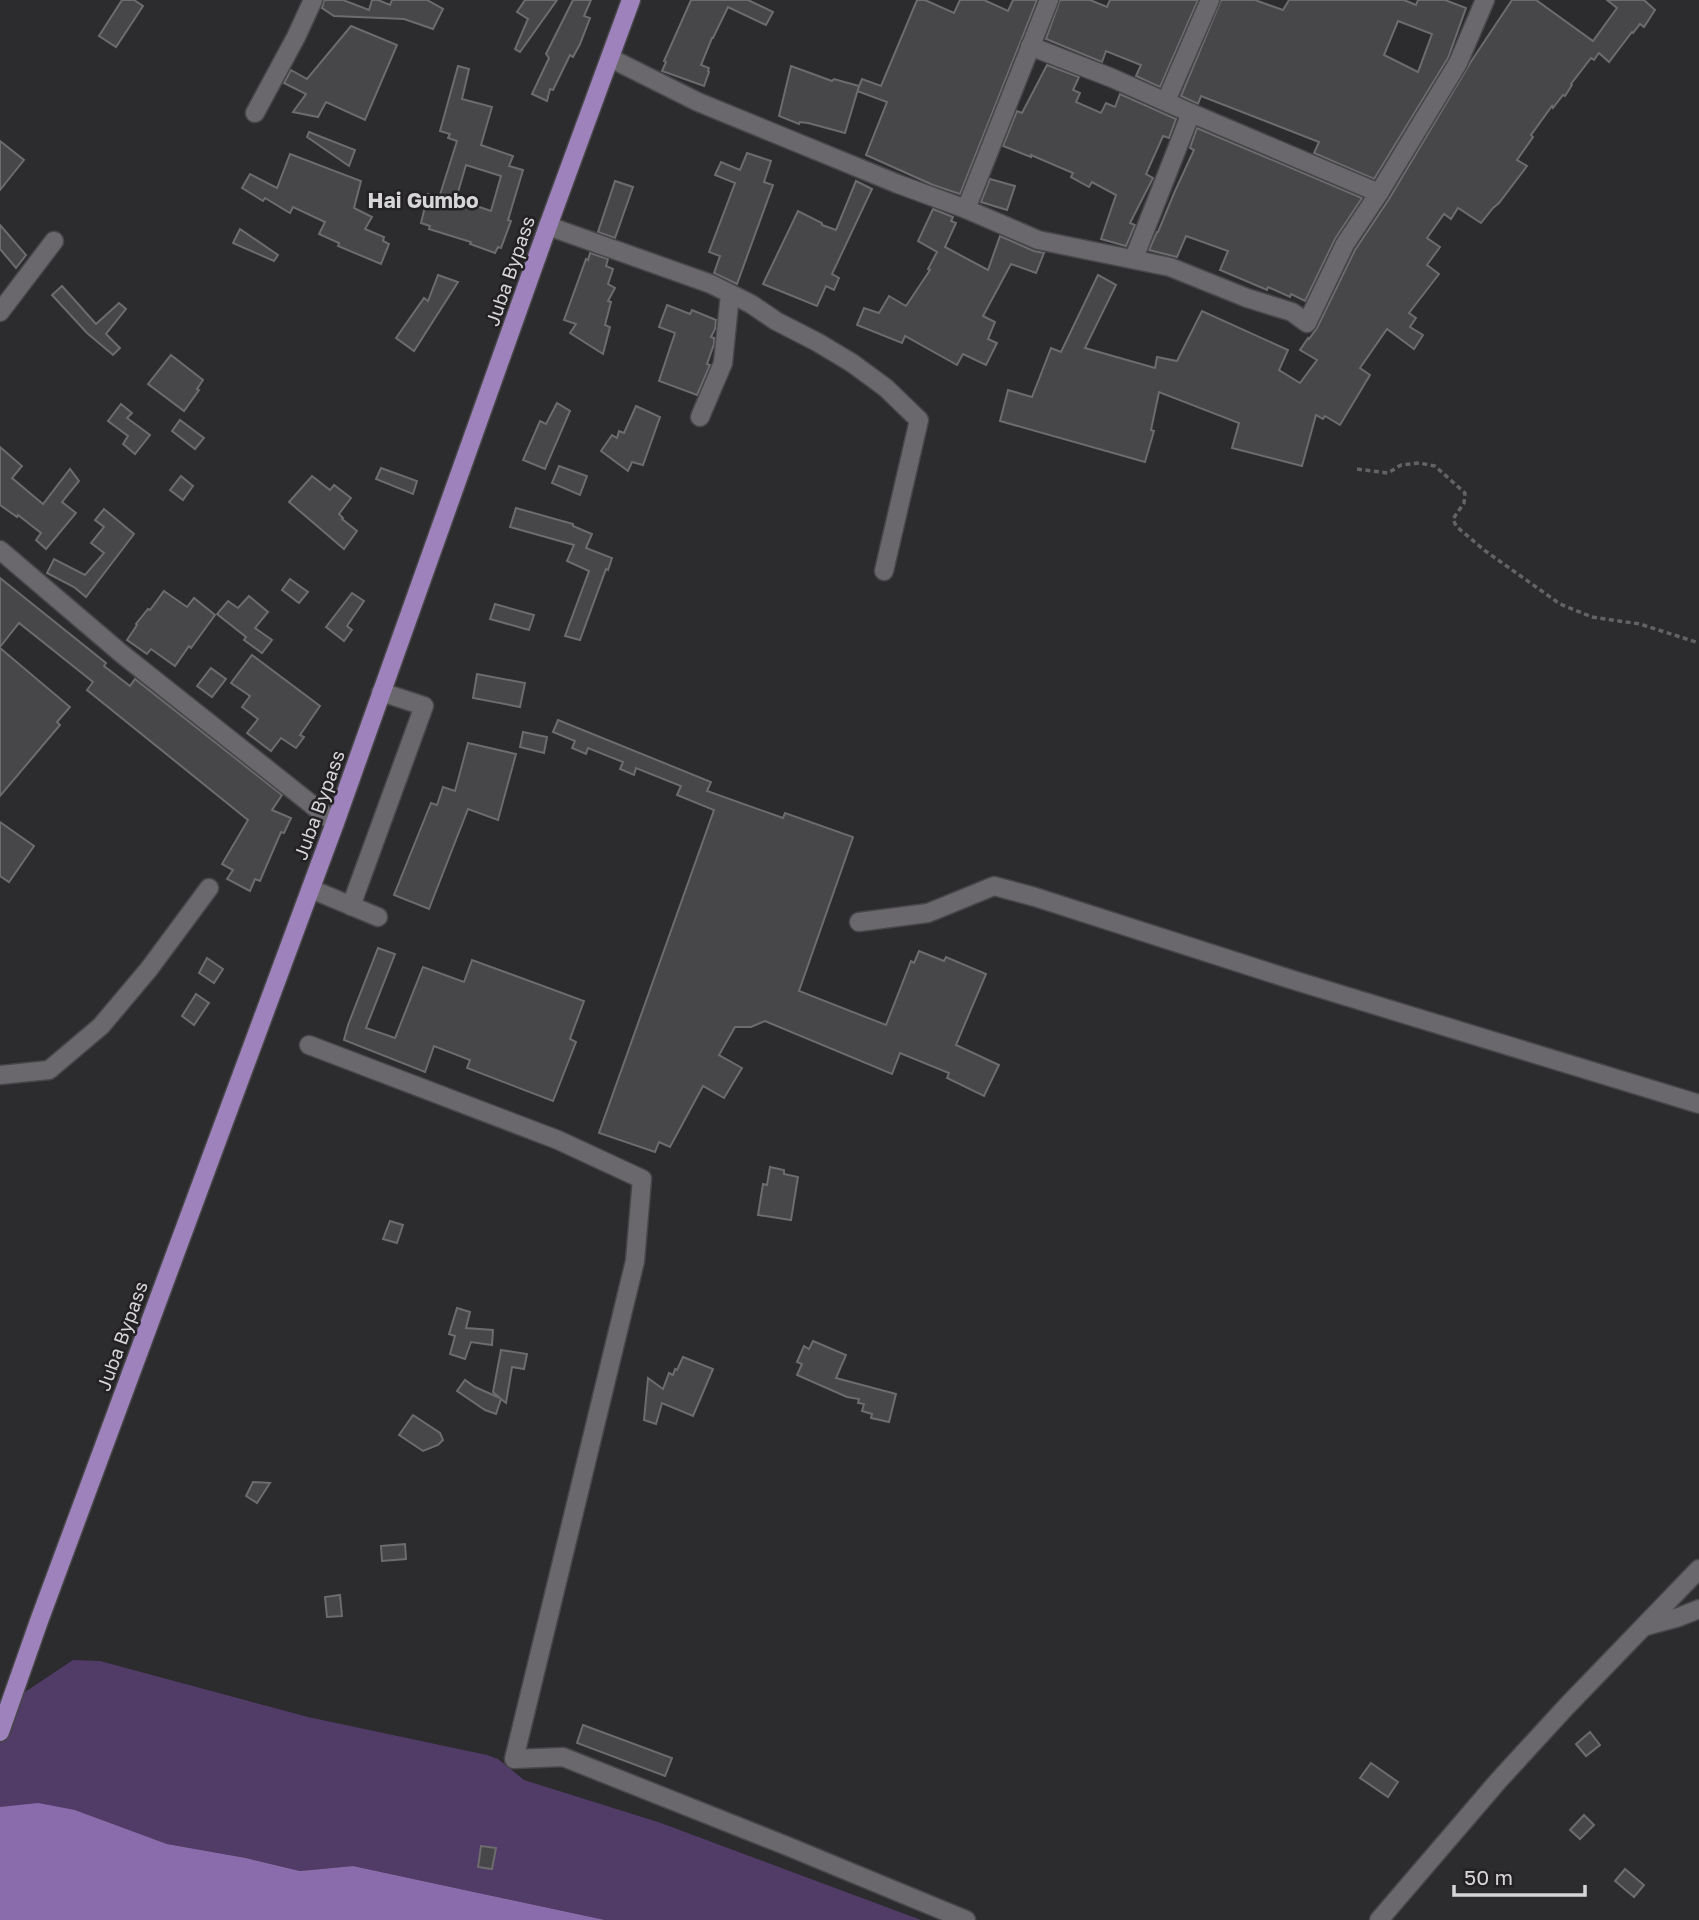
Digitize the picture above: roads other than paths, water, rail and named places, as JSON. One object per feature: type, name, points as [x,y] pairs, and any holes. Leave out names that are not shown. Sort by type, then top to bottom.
[{"type":"main road","name":"Juba Bypass","points":[[0,1732],[335,823],[631,0]]},
{"type":"street","points":[[256,113],[313,0]]},
{"type":"street","points":[[966,209],[1049,0]]},
{"type":"street","points":[[1166,100],[1210,0]]},
{"type":"street","points":[[610,58],[698,102],[1038,240],[1170,267],[1292,312],[1307,323],[1345,244],[1458,63],[1485,0]]},
{"type":"street","points":[[1030,46],[1166,100],[1379,193]]},
{"type":"street","points":[[1134,258],[1191,113]]},
{"type":"street","points":[[548,226],[711,284],[751,304],[852,363],[886,388],[919,420],[884,571]]},
{"type":"street","points":[[0,312],[54,241]]},
{"type":"street","points":[[700,417],[723,363],[730,294]]},
{"type":"street","points":[[0,550],[122,654],[335,823]]},
{"type":"street","points":[[351,906],[424,706],[381,692]]},
{"type":"street","points":[[859,922],[928,913],[995,886],[1699,1104]]},
{"type":"street","points":[[0,1075],[49,1070],[101,1026],[149,969],[209,888]]},
{"type":"street","points":[[310,889],[378,917]]},
{"type":"street","points":[[309,1045],[558,1140],[642,1179],[635,1261],[514,1759],[563,1757],[966,1920]]},
{"type":"street","points":[[1379,1920],[1499,1780],[1699,1569]]},
{"type":"street","points":[[1644,1626],[1699,1609]]},
{"type":"district","name":"Hai Gumbo","points":[[423,201]]}]
